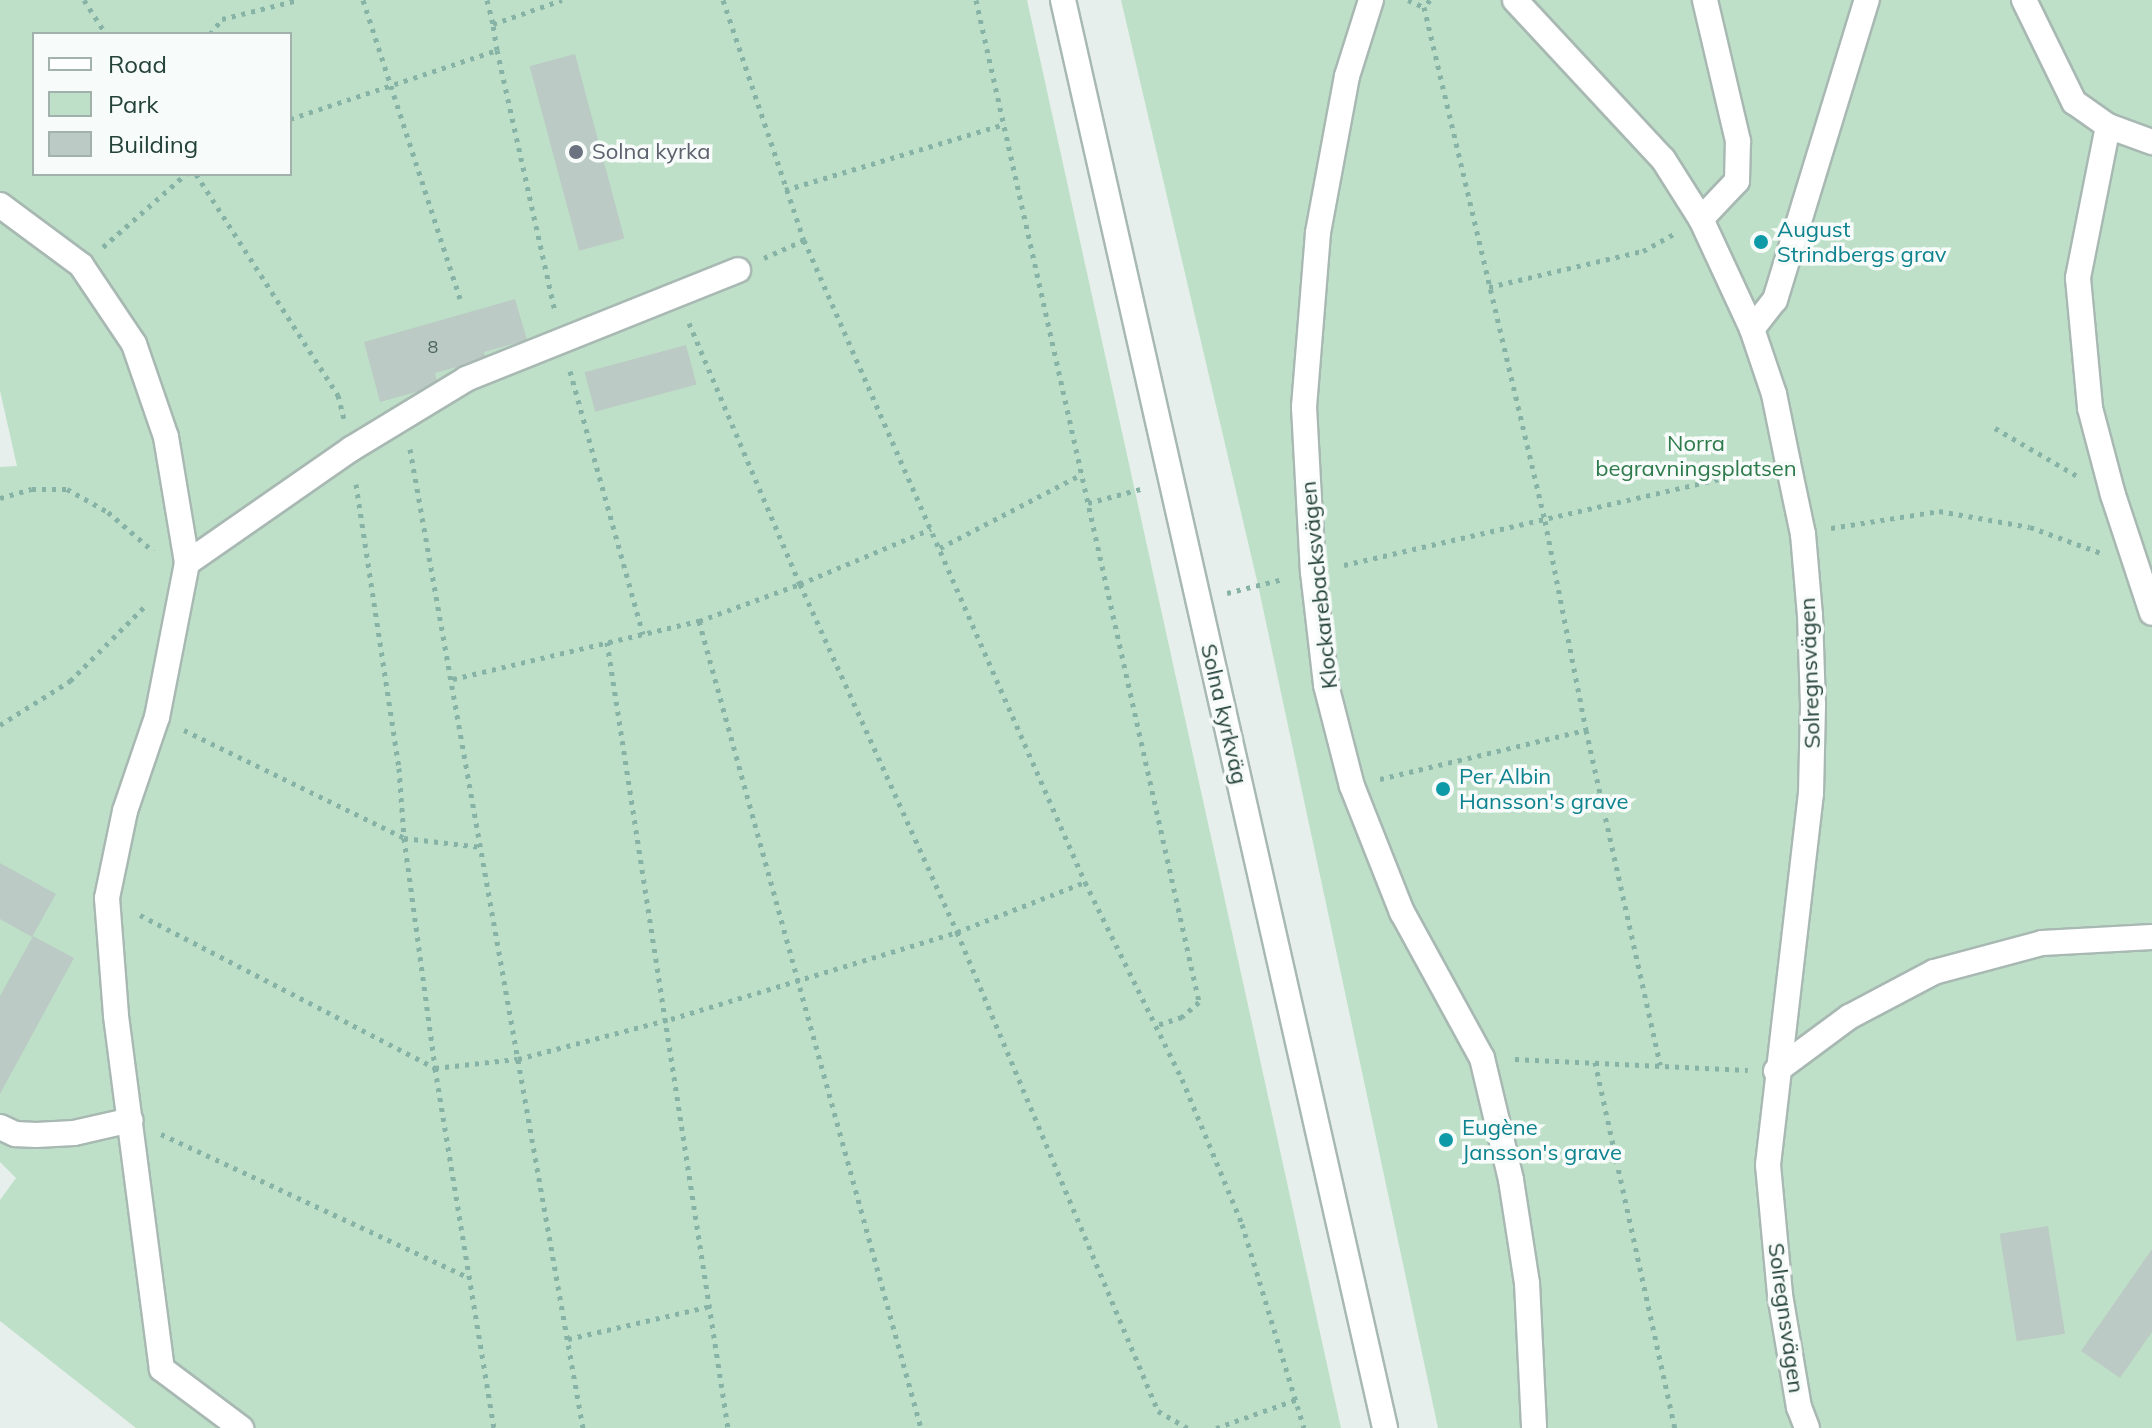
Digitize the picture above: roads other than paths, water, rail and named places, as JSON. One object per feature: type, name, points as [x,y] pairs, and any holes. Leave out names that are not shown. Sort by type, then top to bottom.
[{"type":"street","name":"Solna kyrkväg","points":[[1063,0],[1385,1428]]},
{"type":"street","name":"Klockarebacksvägen","points":[[1371,0],[1347,76],[1318,233],[1304,407],[1313,572],[1326,685],[1352,786],[1402,912],[1482,1058],[1511,1180],[1527,1283],[1534,1428]]},
{"type":"street","name":"Solregnsvägen","points":[[1515,0],[1663,159],[1701,219],[1752,329],[1774,394],[1803,534],[1813,705],[1811,793],[1776,1071],[1769,1179],[1780,1295],[1799,1407],[1807,1428]]},
{"type":"street","points":[[1701,219],[1737,181],[1738,141],[1705,0]]},
{"type":"street","points":[[1752,329],[1775,300],[1867,0]]},
{"type":"street","points":[[2024,0],[2074,102],[2108,126],[2152,142]]},
{"type":"street","points":[[2108,126],[2078,278],[2090,408],[2152,613]]},
{"type":"street","points":[[0,205],[81,265],[134,344],[166,437],[187,563],[157,717],[125,811],[107,898],[116,1016],[162,1369],[241,1428]]},
{"type":"street","points":[[187,563],[351,449],[466,379],[738,270]]},
{"type":"street","points":[[1776,1071],[1849,1017],[1934,972],[2042,943],[2152,937]]},
{"type":"street","points":[[0,1127],[15,1134],[74,1133],[131,1120]]},
{"type":"place","name":"Solna kyrka","points":[[576,152]]},
{"type":"place","name":"August Strindbergs grav","points":[[1761,242]]},
{"type":"place","name":"Per Albin Hansson's grave","points":[[1443,789]]},
{"type":"place","name":"Eugène Jansson's grave","points":[[1446,1140]]},
{"type":"park label","name":"Norra begravningsplatsen","points":[[1696,456]]}]
